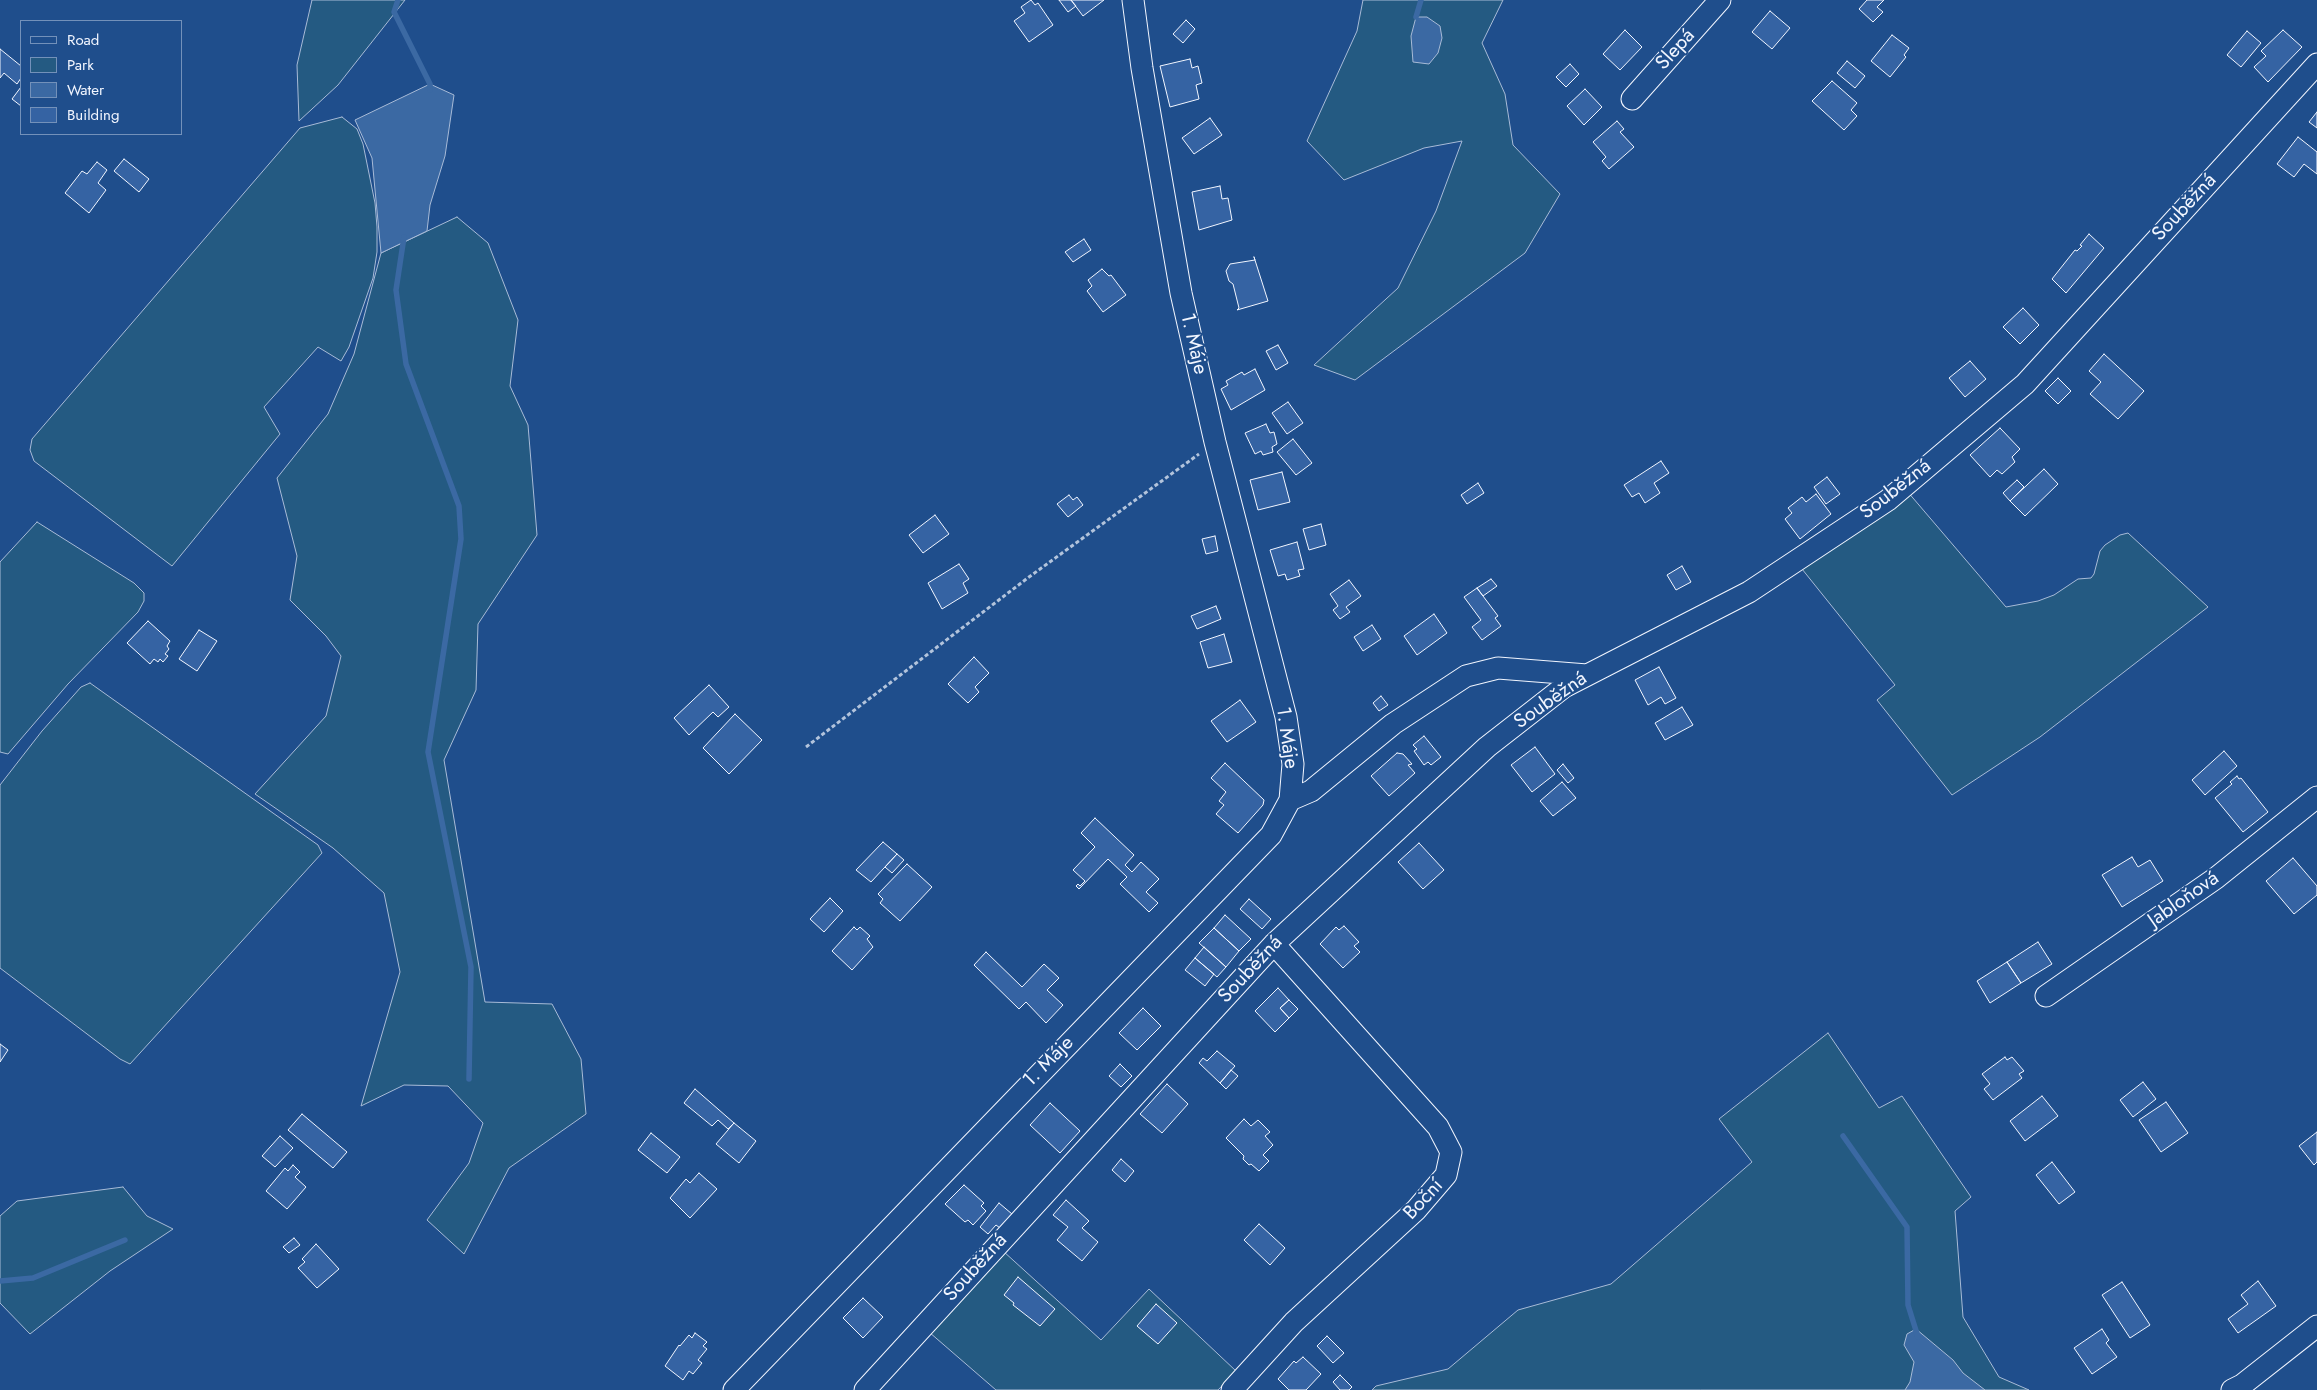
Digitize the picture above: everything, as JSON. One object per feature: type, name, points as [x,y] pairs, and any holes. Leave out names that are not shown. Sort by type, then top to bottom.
[{"type":"street","name":"1. Máje","points":[[734,1390],[1271,835],[1290,800],[1294,764],[1286,718],[1215,442],[1181,293],[1142,68],[1133,0]]},
{"type":"street","name":"Slepá","points":[[1632,99],[1720,0]]},
{"type":"street","name":"Souběžná","points":[[865,1390],[1274,944],[1486,747],[1564,687],[1749,592],[1888,500],[2025,384],[2317,64]]},
{"type":"street","points":[[1290,800],[1311,792],[1393,724],[1466,676],[1498,668],[1587,675]]},
{"type":"street","name":"Jabloňová","points":[[2046,996],[2216,878],[2317,797]]},
{"type":"street","name":"Boční","points":[[1232,1390],[1294,1322],[1416,1210],[1446,1175],[1451,1152],[1438,1127],[1274,944]]},
{"type":"street","points":[[2232,1390],[2242,1385],[2317,1326]]},
{"type":"path","points":[[806,747],[1029,577],[1215,442]]},
{"type":"green space","points":[[312,0],[405,0],[338,85],[299,121],[297,65]]},
{"type":"green space","points":[[1363,0],[1503,0],[1482,43],[1505,94],[1513,145],[1560,194],[1525,253],[1355,380],[1314,365],[1398,288],[1436,211],[1462,141],[1424,148],[1344,180],[1307,141],[1357,31]]},
{"type":"green space","points":[[342,117],[357,129],[363,144],[375,203],[377,227],[377,252],[373,278],[349,347],[341,361],[318,347],[264,407],[280,434],[172,566],[34,461],[30,450],[32,439],[300,128]]},
{"type":"green space","points":[[457,217],[488,243],[518,320],[510,386],[528,425],[537,535],[478,624],[476,690],[444,760],[485,1002],[552,1004],[581,1059],[586,1114],[509,1168],[464,1254],[427,1220],[469,1163],[483,1123],[448,1086],[404,1085],[361,1106],[400,972],[384,893],[333,848],[255,794],[326,716],[341,656],[326,636],[290,600],[297,556],[277,478],[328,414],[354,354],[381,253]]},
{"type":"green space","points":[[1907,491],[2006,607],[2038,601],[2054,595],[2078,579],[2091,578],[2094,574],[2100,551],[2105,545],[2120,535],[2128,533],[2208,607],[2040,737],[1952,795],[1877,700],[1895,685],[1802,569]]},
{"type":"green space","points":[[37,522],[134,583],[144,593],[144,601],[138,612],[68,684],[8,754],[0,752],[0,562]]},
{"type":"green space","points":[[90,683],[318,845],[322,853],[130,1064],[120,1059],[0,968],[0,785],[42,731],[81,687]]},
{"type":"green space","points":[[1828,1033],[1879,1108],[1902,1096],[1971,1197],[1955,1211],[1963,1317],[1999,1377],[2029,1390],[1372,1390],[1376,1386],[1448,1369],[1518,1310],[1611,1284],[1752,1162],[1719,1119]]},
{"type":"green space","points":[[123,1187],[147,1216],[173,1229],[110,1271],[30,1334],[0,1303],[0,1216],[17,1201]]},
{"type":"green space","points":[[1003,1251],[1101,1340],[1149,1289],[1236,1371],[1218,1390],[996,1390],[929,1332]]},
{"type":"water","points":[[1416,17],[1427,17],[1440,26],[1442,38],[1438,53],[1429,64],[1413,62],[1411,36]]},
{"type":"water","points":[[430,84],[454,95],[445,156],[430,205],[427,231],[381,253],[372,158],[355,120]]},
{"type":"water","points":[[1916,1329],[1953,1360],[1963,1373],[1985,1390],[1905,1390],[1910,1382],[1914,1362],[1904,1345],[1907,1334]]},
{"type":"building","points":[[1031,0],[1035,5],[1038,3],[1053,25],[1029,42],[1014,21],[1025,13],[1021,7]]},
{"type":"building","points":[[1059,0],[1071,0],[1076,6],[1068,12]]},
{"type":"building","points":[[1071,0],[1104,0],[1083,16]]},
{"type":"building","points":[[1867,0],[1884,0],[1877,7],[1883,12],[1873,22],[1859,9]]},
{"type":"building","points":[[1770,11],[1790,28],[1772,49],[1752,32]]},
{"type":"building","points":[[1186,20],[1195,29],[1183,43],[1173,34]]},
{"type":"building","points":[[1625,30],[1642,47],[1620,70],[1603,54]]},
{"type":"building","points":[[2283,30],[2302,47],[2268,82],[2254,67],[2266,56],[2261,51]]},
{"type":"building","points":[[2247,31],[2261,43],[2241,67],[2227,55]]},
{"type":"building","points":[[1892,35],[1909,48],[1904,55],[1906,57],[1890,77],[1871,61]]},
{"type":"building","points":[[0,49],[20,65],[20,80],[17,84],[4,73],[0,78]]},
{"type":"building","points":[[1190,59],[1192,68],[1198,66],[1202,83],[1196,85],[1199,99],[1170,107],[1160,66]]},
{"type":"building","points":[[1847,61],[1865,76],[1855,88],[1837,73]]},
{"type":"building","points":[[1570,64],[1579,74],[1566,87],[1556,77]]},
{"type":"building","points":[[1832,81],[1857,103],[1851,110],[1857,116],[1844,130],[1812,101]]},
{"type":"building","points":[[20,88],[20,105],[12,99]]},
{"type":"building","points":[[1585,89],[1602,107],[1584,125],[1567,106]]},
{"type":"building","points":[[2317,112],[2317,128],[2309,122]]},
{"type":"building","points":[[1210,118],[1222,135],[1194,154],[1182,138]]},
{"type":"building","points":[[1617,121],[1624,129],[1620,132],[1634,147],[1609,169],[1602,161],[1606,157],[1593,142]]},
{"type":"building","points":[[2298,137],[2317,152],[2317,174],[2304,164],[2294,177],[2277,164]]},
{"type":"building","points":[[124,159],[149,179],[139,192],[114,171]]},
{"type":"building","points":[[97,162],[107,170],[98,183],[106,190],[89,213],[65,193],[82,171],[87,174]]},
{"type":"building","points":[[1220,186],[1222,199],[1228,198],[1232,220],[1199,230],[1192,192]]},
{"type":"building","points":[[2089,234],[2104,248],[2066,293],[2052,279],[2075,250],[2077,251],[2082,246],[2080,245]]},
{"type":"building","points":[[1084,239],[1091,250],[1073,262],[1065,252]]},
{"type":"building","points":[[1255,260],[1268,301],[1237,310],[1239,308],[1233,284],[1229,281],[1226,271],[1230,264]]},
{"type":"building","points":[[1102,269],[1109,276],[1111,275],[1126,295],[1103,312],[1087,291],[1092,286],[1088,280]]},
{"type":"building","points":[[2023,308],[2039,325],[2020,344],[2003,327]]},
{"type":"building","points":[[1278,345],[1288,363],[1276,370],[1266,351]]},
{"type":"building","points":[[2104,354],[2144,391],[2118,419],[2090,394],[2101,382],[2089,371]]},
{"type":"building","points":[[1970,361],[1986,379],[1965,397],[1949,378]]},
{"type":"building","points":[[1255,369],[1265,390],[1231,410],[1221,389],[1228,385],[1226,381],[1242,372],[1244,375]]},
{"type":"building","points":[[2058,378],[2071,391],[2058,404],[2045,391]]},
{"type":"building","points":[[1288,402],[1303,423],[1287,434],[1272,413]]},
{"type":"building","points":[[1266,424],[1270,433],[1274,432],[1277,444],[1272,447],[1273,452],[1263,455],[1261,451],[1255,454],[1245,433]]},
{"type":"building","points":[[2000,428],[2020,449],[2012,457],[2015,462],[2002,474],[1997,470],[1990,477],[1970,455]]},
{"type":"building","points":[[1293,439],[1312,463],[1296,475],[1277,452]]},
{"type":"building","points":[[1661,461],[1669,473],[1654,483],[1660,493],[1645,503],[1639,493],[1632,497],[1624,485]]},
{"type":"building","points":[[2044,469],[2058,484],[2025,516],[2010,501]]},
{"type":"building","points":[[1282,472],[1290,502],[1258,510],[1250,480]]},
{"type":"building","points":[[1827,477],[1840,494],[1826,504],[1814,487]]},
{"type":"building","points":[[2017,480],[2024,487],[2010,501],[2003,493]]},
{"type":"building","points":[[1478,483],[1484,493],[1467,504],[1461,495]]},
{"type":"building","points":[[1816,494],[1831,514],[1800,539],[1785,519],[1792,513],[1788,508],[1802,497],[1806,502]]},
{"type":"building","points":[[1069,495],[1073,500],[1077,497],[1083,505],[1068,517],[1057,504]]},
{"type":"building","points":[[935,515],[949,534],[923,553],[909,535]]},
{"type":"building","points":[[1321,524],[1326,545],[1309,550],[1303,529]]},
{"type":"building","points":[[1215,536],[1218,551],[1206,554],[1202,539]]},
{"type":"building","points":[[1297,542],[1304,569],[1298,570],[1300,576],[1287,580],[1285,574],[1278,576],[1270,550]]},
{"type":"building","points":[[959,564],[969,579],[963,583],[968,593],[942,609],[928,583]]},
{"type":"building","points":[[1682,566],[1691,582],[1676,590],[1667,575]]},
{"type":"building","points":[[1491,579],[1497,586],[1483,596],[1477,588]]},
{"type":"building","points":[[1349,580],[1361,596],[1346,607],[1350,612],[1340,619],[1333,610],[1338,606],[1330,594]]},
{"type":"building","points":[[1477,588],[1498,616],[1495,618],[1501,626],[1482,640],[1472,627],[1481,620],[1464,597]]},
{"type":"building","points":[[1216,606],[1221,619],[1197,629],[1191,616]]},
{"type":"building","points":[[1434,614],[1447,633],[1417,655],[1404,636]]},
{"type":"building","points":[[148,621],[170,641],[167,646],[169,649],[165,654],[168,656],[163,662],[160,659],[158,662],[154,659],[150,664],[127,643]]},
{"type":"building","points":[[1372,625],[1381,639],[1363,651],[1354,637]]},
{"type":"building","points":[[199,630],[217,641],[197,671],[179,659]]},
{"type":"building","points":[[1224,634],[1232,662],[1208,668],[1200,642]]},
{"type":"building","points":[[974,657],[989,673],[975,687],[979,692],[968,703],[948,684]]},
{"type":"building","points":[[1659,667],[1676,698],[1665,704],[1661,697],[1648,705],[1635,680]]},
{"type":"building","points":[[709,685],[729,707],[718,717],[713,712],[689,735],[674,718]]},
{"type":"building","points":[[1381,696],[1388,705],[1379,711],[1373,703]]},
{"type":"building","points":[[1240,700],[1256,722],[1227,742],[1211,721]]},
{"type":"building","points":[[1682,707],[1693,725],[1665,740],[1655,723]]},
{"type":"building","points":[[735,714],[762,740],[729,774],[703,748]]},
{"type":"building","points":[[1424,736],[1441,757],[1431,765],[1428,762],[1424,765],[1414,751],[1417,749],[1413,745]]},
{"type":"building","points":[[1535,747],[1555,774],[1532,792],[1511,765]]},
{"type":"building","points":[[2224,751],[2237,766],[2205,795],[2192,780]]},
{"type":"building","points":[[1397,753],[1403,754],[1412,764],[1408,765],[1415,773],[1389,796],[1371,776]]},
{"type":"building","points":[[1225,763],[1264,800],[1263,805],[1238,833],[1216,814],[1224,805],[1219,801],[1226,792],[1211,778]]},
{"type":"building","points":[[1563,764],[1574,778],[1568,783],[1557,770]]},
{"type":"building","points":[[2237,776],[2239,779],[2241,778],[2268,812],[2243,832],[2215,798],[2232,784],[2230,782]]},
{"type":"building","points":[[1562,782],[1576,798],[1553,816],[1540,801]]},
{"type":"building","points":[[1095,818],[1134,855],[1125,865],[1132,872],[1141,862],[1159,879],[1146,892],[1158,903],[1149,912],[1120,884],[1127,877],[1108,859],[1079,889],[1076,886],[1078,884],[1080,886],[1085,881],[1073,870],[1095,847],[1081,833]]},
{"type":"building","points":[[883,842],[897,854],[871,882],[856,870]]},
{"type":"building","points":[[1419,843],[1444,870],[1423,889],[1398,862]]},
{"type":"building","points":[[897,854],[904,860],[892,873],[885,867]]},
{"type":"building","points":[[2132,857],[2138,867],[2150,860],[2163,881],[2122,907],[2102,875]]},
{"type":"building","points":[[2293,858],[2317,886],[2317,895],[2294,914],[2266,881]]},
{"type":"building","points":[[907,864],[932,887],[900,921],[880,903],[883,899],[878,894]]},
{"type":"building","points":[[830,898],[843,911],[824,932],[810,919]]},
{"type":"building","points":[[1249,899],[1271,919],[1262,929],[1240,909]]},
{"type":"building","points":[[1225,915],[1251,939],[1239,951],[1214,928]]},
{"type":"building","points":[[1344,926],[1359,942],[1354,946],[1360,952],[1343,968],[1320,944],[1336,927],[1339,930]]},
{"type":"building","points":[[854,927],[857,930],[860,927],[870,936],[867,939],[873,947],[852,970],[832,951]]},
{"type":"building","points":[[1214,928],[1239,951],[1226,967],[1199,943]]},
{"type":"building","points":[[2038,942],[2052,964],[2021,983],[2007,962]]},
{"type":"building","points":[[1204,947],[1226,967],[1217,977],[1195,958]]},
{"type":"building","points":[[986,952],[1022,987],[1044,964],[1059,978],[1047,990],[1063,1005],[1046,1023],[1026,1002],[1019,1009],[974,965]]},
{"type":"building","points":[[1195,958],[1214,974],[1205,986],[1185,970]]},
{"type":"building","points":[[2007,962],[2021,983],[1990,1003],[1977,981]]},
{"type":"building","points":[[1278,988],[1289,1000],[1280,1008],[1289,1018],[1275,1032],[1255,1011]]},
{"type":"building","points":[[1289,1000],[1298,1009],[1289,1018],[1280,1008]]},
{"type":"building","points":[[1143,1008],[1161,1026],[1137,1050],[1119,1033]]},
{"type":"building","points":[[0,1044],[8,1050],[0,1062]]},
{"type":"building","points":[[1217,1051],[1235,1066],[1220,1083],[1199,1063],[1203,1058],[1207,1061]]},
{"type":"building","points":[[2005,1057],[2007,1060],[2012,1057],[2024,1071],[2019,1074],[2022,1078],[1993,1100],[1984,1089],[1990,1084],[1982,1074]]},
{"type":"building","points":[[1120,1064],[1132,1076],[1121,1087],[1109,1076]]},
{"type":"building","points":[[1231,1070],[1238,1076],[1226,1089],[1220,1083]]},
{"type":"building","points":[[2143,1082],[2156,1099],[2133,1117],[2120,1100]]},
{"type":"building","points":[[1167,1084],[1188,1104],[1162,1133],[1140,1114]]},
{"type":"building","points":[[695,1089],[734,1123],[728,1129],[718,1120],[712,1126],[684,1103]]},
{"type":"building","points":[[2042,1096],[2058,1116],[2025,1141],[2010,1121]]},
{"type":"building","points":[[2166,1102],[2188,1133],[2161,1152],[2139,1120]]},
{"type":"building","points":[[1050,1103],[1080,1131],[1060,1153],[1030,1125]]},
{"type":"building","points":[[302,1114],[347,1152],[333,1168],[288,1130]]},
{"type":"building","points":[[1244,1119],[1251,1126],[1258,1120],[1270,1132],[1265,1136],[1273,1145],[1263,1155],[1269,1161],[1259,1171],[1243,1159],[1244,1156],[1226,1138]]},
{"type":"building","points":[[734,1123],[756,1141],[739,1163],[716,1144]]},
{"type":"building","points":[[2317,1132],[2317,1162],[2314,1165],[2299,1146]]},
{"type":"building","points":[[651,1133],[680,1157],[667,1173],[638,1150]]},
{"type":"building","points":[[280,1136],[293,1148],[275,1167],[262,1156]]},
{"type":"building","points":[[1121,1159],[1134,1171],[1125,1182],[1112,1170]]},
{"type":"building","points":[[2052,1162],[2075,1192],[2059,1204],[2036,1175]]},
{"type":"building","points":[[293,1165],[300,1172],[295,1177],[306,1187],[287,1209],[266,1191],[285,1168],[288,1171]]},
{"type":"building","points":[[699,1173],[717,1189],[690,1218],[670,1198],[686,1179],[690,1183]]},
{"type":"building","points":[[964,1185],[984,1203],[981,1206],[986,1211],[973,1225],[968,1220],[965,1222],[945,1204]]},
{"type":"building","points":[[1066,1200],[1089,1221],[1082,1228],[1098,1242],[1082,1261],[1057,1240],[1068,1227],[1053,1215]]},
{"type":"building","points":[[999,1203],[1012,1214],[1000,1228],[996,1225],[988,1234],[980,1227]]},
{"type":"building","points":[[1259,1224],[1285,1248],[1270,1265],[1244,1240]]},
{"type":"building","points":[[294,1238],[300,1245],[289,1253],[283,1247]]},
{"type":"building","points":[[316,1244],[339,1269],[317,1288],[298,1268],[305,1262],[302,1259]]},
{"type":"building","points":[[1018,1277],[1055,1309],[1040,1326],[1013,1305],[1014,1303],[1004,1295]]},
{"type":"building","points":[[2258,1281],[2276,1306],[2238,1333],[2228,1319],[2248,1304],[2241,1295]]},
{"type":"building","points":[[2122,1282],[2150,1325],[2130,1338],[2102,1295]]},
{"type":"building","points":[[863,1298],[883,1317],[863,1338],[843,1318]]},
{"type":"building","points":[[1156,1304],[1177,1323],[1158,1344],[1137,1326]]},
{"type":"building","points":[[2102,1329],[2109,1340],[2106,1343],[2117,1357],[2092,1374],[2074,1348]]},
{"type":"building","points":[[695,1333],[707,1342],[703,1346],[707,1349],[698,1360],[702,1363],[693,1374],[689,1371],[683,1380],[665,1366],[679,1345],[689,1335],[692,1338]]},
{"type":"building","points":[[1327,1336],[1344,1353],[1333,1363],[1317,1346]]},
{"type":"building","points":[[1303,1357],[1321,1374],[1306,1390],[1289,1390],[1278,1379],[1294,1361],[1296,1363]]},
{"type":"building","points":[[1340,1375],[1352,1387],[1349,1390],[1340,1390],[1333,1382]]},
{"type":"waterway","points":[[398,0],[394,12],[430,84],[430,90]]},
{"type":"waterway","points":[[1416,17],[1421,0]]},
{"type":"waterway","points":[[404,237],[396,290],[406,364],[459,506],[461,539],[428,752],[471,967],[469,1079]]},
{"type":"waterway","points":[[1843,1136],[1907,1227],[1908,1305],[1918,1337]]},
{"type":"waterway","points":[[0,1281],[33,1278],[125,1240]]}]
